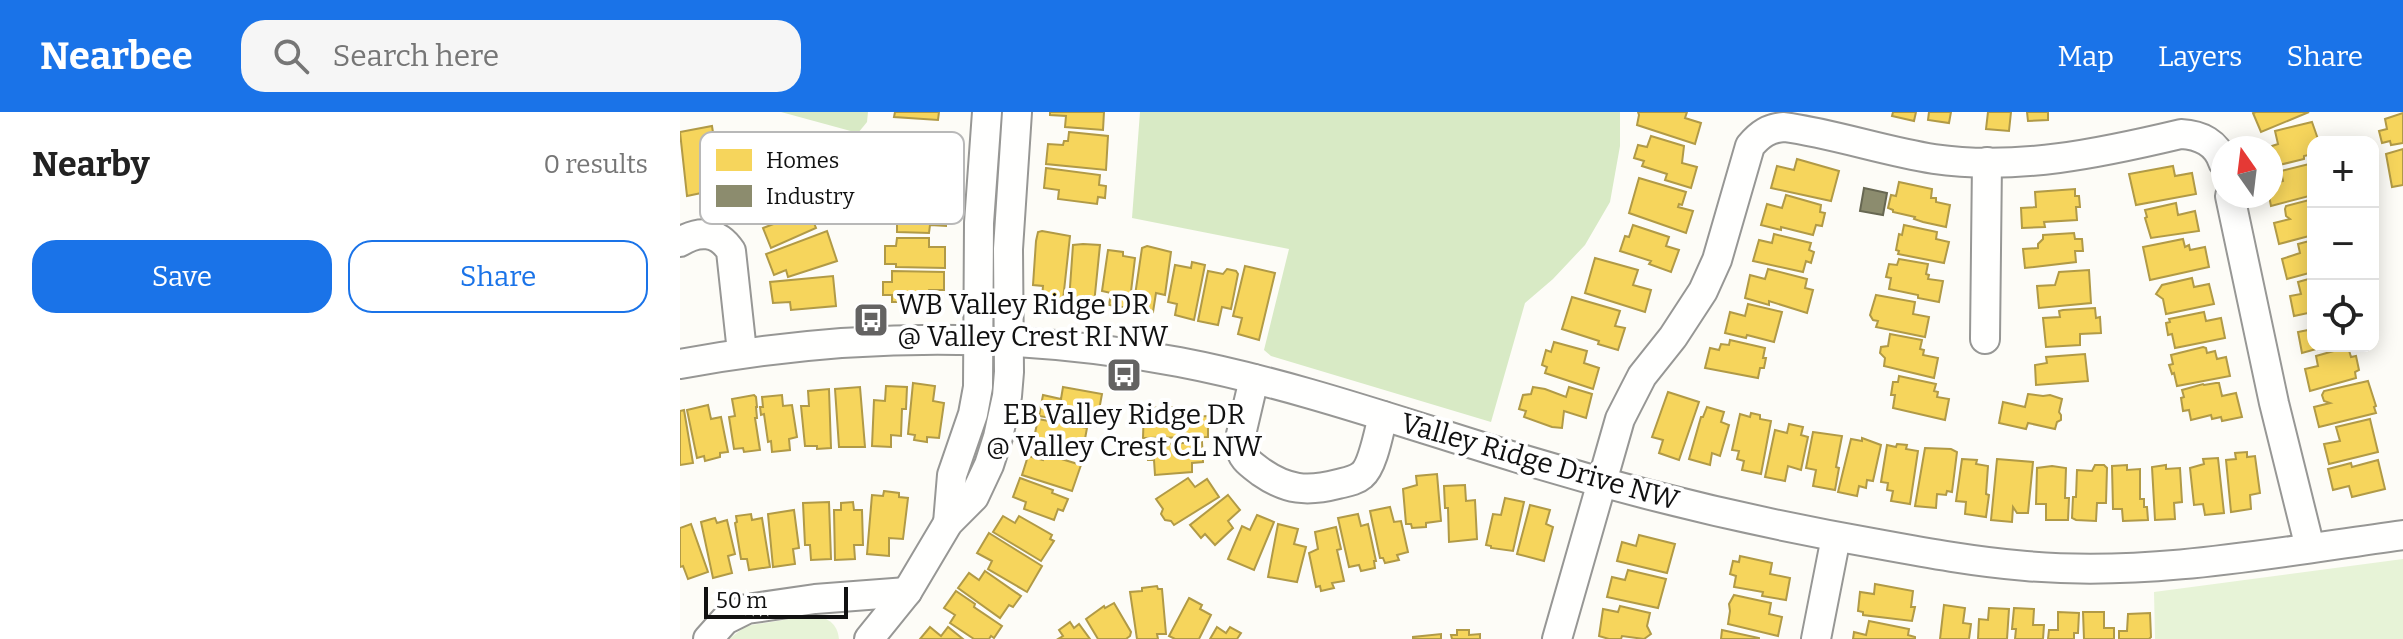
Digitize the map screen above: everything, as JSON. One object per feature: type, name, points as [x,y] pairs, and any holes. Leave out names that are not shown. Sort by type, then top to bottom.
[{"type":"street","points":[[948,523],[952,475],[973,414],[978,387],[979,223],[987,112]]},
{"type":"street","points":[[869,639],[907,592],[948,523],[974,497],[998,437],[1007,396],[1010,204],[1017,112]]},
{"type":"street","points":[[1557,639],[1620,419],[1642,376],[1673,337],[1703,291],[1717,260],[1750,146],[1763,132],[1784,127],[1935,159],[2002,163],[2057,159],[2181,134],[2203,138],[2211,143]]},
{"type":"street","points":[[1985,339],[1987,162]]},
{"type":"street","points":[[2233,208],[2274,403],[2310,548]]},
{"type":"street","points":[[680,242],[691,235],[706,234],[721,239],[731,251],[742,352]]},
{"type":"street","name":"Valley Ridge Drive NW","points":[[680,364],[742,352],[866,340],[1009,341],[1129,354],[1254,379],[1665,499],[1836,537],[2025,566],[2108,569],[2178,565],[2403,535]]},
{"type":"street","points":[[1254,379],[1239,443],[1240,452],[1247,462],[1274,481],[1293,489],[1321,488],[1360,476],[1368,467],[1383,416]]},
{"type":"street","points":[[1816,639],[1836,537]]},
{"type":"street","points":[[708,639],[725,620],[747,609],[815,599],[907,592]]},
{"type":"green space","points":[[781,112],[868,112],[867,122],[859,132]]},
{"type":"green space","points":[[1140,112],[1620,112],[1620,146],[1610,202],[1585,245],[1525,303],[1491,422],[1271,356],[1264,350],[1289,249],[1132,218]]},
{"type":"green space","points":[[2403,559],[2403,639],[2155,639],[2154,592]]},
{"type":"green space","points":[[814,615],[831,622],[839,639],[729,639],[746,626]]},
{"type":"building: Homes","points":[[895,112],[939,112],[938,120],[894,117]]},
{"type":"building: Homes","points":[[1050,112],[1104,112],[1103,130],[1065,127],[1066,116],[1050,115]]},
{"type":"building: Homes","points":[[1638,112],[1687,112],[1685,118],[1701,123],[1695,144],[1637,125]]},
{"type":"building: Homes","points":[[1893,112],[1916,112],[1914,121],[1892,116]]},
{"type":"building: Homes","points":[[1929,112],[1951,112],[1949,123],[1928,120]]},
{"type":"building: Homes","points":[[1988,112],[2011,112],[2009,131],[1986,129]]},
{"type":"building: Homes","points":[[2027,112],[2048,112],[2048,120],[2028,121]]},
{"type":"building: Homes","points":[[2309,112],[2261,132],[2253,113]]},
{"type":"building: Homes","points":[[2403,113],[2403,143],[2382,143],[2379,131],[2387,129],[2385,119]]},
{"type":"building: Homes","points":[[2312,122],[2317,136],[2307,136],[2307,155],[2304,159],[2283,164],[2283,136],[2276,136],[2275,131]]},
{"type":"building: Homes","points":[[712,126],[713,132],[700,132],[700,193],[687,196],[680,132]]},
{"type":"building: Homes","points":[[1069,132],[1108,136],[1106,170],[1046,164],[1048,144],[1063,145],[1064,141],[1068,141]]},
{"type":"building: Homes","points":[[1651,136],[1684,146],[1682,163],[1697,167],[1691,188],[1665,180],[1667,174],[1642,166],[1644,161],[1634,158],[1638,145],[1647,147]]},
{"type":"building: Homes","points":[[2403,149],[2403,185],[2392,187],[2386,154]]},
{"type":"building: Homes","points":[[1797,159],[1839,171],[1831,201],[1771,188],[1777,166],[1794,170]]},
{"type":"building: Homes","points":[[2307,164],[2307,197],[2283,203],[2283,170]]},
{"type":"building: Homes","points":[[2173,166],[2175,176],[2192,173],[2196,194],[2136,205],[2129,174]]},
{"type":"building: Homes","points":[[1046,168],[1100,175],[1099,185],[1106,186],[1105,198],[1098,197],[1097,204],[1058,199],[1059,190],[1044,188]]},
{"type":"building: Homes","points":[[1639,178],[1686,192],[1682,205],[1678,207],[1693,211],[1686,233],[1629,213]]},
{"type":"building: Homes","points":[[1899,182],[1932,189],[1931,198],[1950,205],[1946,227],[1923,222],[1888,208],[1891,195],[1896,196]]},
{"type":"building: Homes","points":[[2075,189],[2080,207],[2076,207],[2077,220],[2044,222],[2045,227],[2022,228],[2021,208],[2036,207],[2035,192]]},
{"type":"building: Homes","points":[[1786,195],[1821,205],[1820,212],[1825,213],[1822,226],[1816,225],[1813,235],[1761,225],[1767,204],[1782,208]]},
{"type":"building: Homes","points":[[2307,201],[2307,237],[2279,244],[2274,223],[2290,219],[2286,216],[2286,206]]},
{"type":"building: Homes","points":[[2176,203],[2178,215],[2195,211],[2199,231],[2151,238],[2145,210]]},
{"type":"building: Homes","points":[[774,224],[814,224],[816,228],[771,248],[763,228]]},
{"type":"building: Homes","points":[[897,224],[946,224],[930,225],[929,233],[897,232]]},
{"type":"building: Homes","points":[[1633,225],[1669,237],[1666,246],[1679,250],[1671,272],[1649,264],[1651,261],[1620,251]]},
{"type":"building: Homes","points":[[1904,225],[1937,232],[1936,239],[1949,242],[1944,263],[1898,254],[1899,234],[1902,235]]},
{"type":"building: Homes","points":[[827,231],[837,261],[788,277],[786,270],[774,275],[766,254]]},
{"type":"building: Homes","points":[[1038,232],[1070,236],[1063,300],[1042,298],[1043,286],[1033,285],[1036,241]]},
{"type":"building: Homes","points":[[2074,233],[2075,239],[2082,239],[2083,251],[2075,251],[2076,262],[2025,268],[2023,249],[2038,248],[2043,235]]},
{"type":"building: Homes","points":[[1774,234],[1811,243],[1809,250],[1814,252],[1811,263],[1806,261],[1803,272],[1753,261],[1759,240],[1772,243]]},
{"type":"building: Homes","points":[[897,238],[929,238],[929,247],[945,247],[945,268],[885,264],[885,246],[896,246]]},
{"type":"building: Homes","points":[[2183,239],[2185,247],[2189,245],[2190,250],[2205,247],[2209,267],[2150,280],[2143,247]]},
{"type":"building: Homes","points":[[2307,242],[2307,274],[2287,279],[2282,259],[2300,253],[2298,244]]},
{"type":"building: Homes","points":[[1073,245],[1100,245],[1094,304],[1069,301]]},
{"type":"building: Homes","points":[[1147,246],[1171,252],[1165,295],[1156,293],[1153,312],[1133,309],[1142,248]]},
{"type":"building: Homes","points":[[1108,250],[1135,258],[1129,308],[1109,305],[1111,293],[1102,291]]},
{"type":"building: Homes","points":[[1595,258],[1638,270],[1633,285],[1651,290],[1645,312],[1585,293]]},
{"type":"building: Homes","points":[[1899,259],[1928,264],[1928,279],[1943,281],[1939,302],[1889,289],[1891,278],[1886,277],[1889,264],[1897,265]]},
{"type":"building: Homes","points":[[1192,262],[1205,265],[1194,320],[1175,315],[1177,304],[1168,302],[1175,265],[1191,268]]},
{"type":"building: Homes","points":[[1245,266],[1275,273],[1259,340],[1238,334],[1242,318],[1233,316]]},
{"type":"building: Homes","points":[[1227,269],[1238,274],[1231,309],[1222,307],[1218,325],[1198,321],[1208,271],[1223,274]]},
{"type":"building: Homes","points":[[1768,269],[1807,279],[1805,288],[1813,290],[1807,313],[1769,301],[1769,305],[1745,298],[1750,275],[1765,279]]},
{"type":"building: Homes","points":[[2089,270],[2091,303],[2039,308],[2037,286],[2055,285],[2059,272]]},
{"type":"building: Homes","points":[[892,271],[944,272],[944,290],[929,290],[925,302],[892,302],[892,295],[883,295],[883,282],[892,282]]},
{"type":"building: Homes","points":[[833,276],[836,306],[791,310],[790,302],[773,303],[770,282]]},
{"type":"building: Homes","points":[[2192,278],[2194,287],[2209,284],[2214,304],[2166,314],[2163,299],[2156,294],[2162,285]]},
{"type":"building: Homes","points":[[2307,279],[2307,313],[2294,316],[2290,296],[2301,294],[2298,282]]},
{"type":"building: Homes","points":[[1876,295],[1915,302],[1913,314],[1929,317],[1925,337],[1876,327],[1878,321],[1870,315]]},
{"type":"building: Homes","points":[[1572,297],[1620,311],[1615,326],[1625,328],[1618,350],[1562,329]]},
{"type":"building: Homes","points":[[1748,304],[1782,312],[1774,342],[1725,333],[1730,312],[1745,316]]},
{"type":"building: Homes","points":[[2095,308],[2096,318],[2100,317],[2101,333],[2080,334],[2080,345],[2046,347],[2043,318],[2060,317],[2059,311],[2063,310]]},
{"type":"building: Homes","points":[[2204,312],[2206,321],[2221,318],[2225,338],[2175,348],[2172,334],[2168,335],[2166,323],[2170,322],[2169,319]]},
{"type":"building: Homes","points":[[2307,330],[2307,352],[2302,353],[2298,332]]},
{"type":"building: Homes","points":[[1890,334],[1922,340],[1920,349],[1924,350],[1923,355],[1938,358],[1934,378],[1884,366],[1881,347],[1888,346]]},
{"type":"building: Homes","points":[[1730,340],[1765,348],[1764,368],[1760,368],[1758,378],[1705,368],[1710,348],[1719,350],[1721,344],[1729,345]]},
{"type":"building: Homes","points":[[1554,342],[1587,351],[1584,363],[1599,368],[1593,389],[1545,373],[1547,367],[1542,365],[1546,350],[1551,352]]},
{"type":"building: Homes","points":[[2203,347],[2207,353],[2215,351],[2217,359],[2226,357],[2230,376],[2177,386],[2169,365],[2173,364],[2171,355]]},
{"type":"building: Homes","points":[[2350,352],[2351,357],[2356,356],[2359,370],[2355,372],[2356,378],[2310,391],[2305,369],[2318,366],[2316,356]]},
{"type":"building: Homes","points":[[2085,354],[2088,381],[2036,385],[2035,365],[2047,363],[2046,357]]},
{"type":"building: Homes","points":[[1899,376],[1936,384],[1934,391],[1938,392],[1937,397],[1949,399],[1945,420],[1893,408],[1893,382],[1898,382]]},
{"type":"building: Homes","points":[[2368,381],[2376,413],[2319,427],[2314,407],[2330,403],[2324,401],[2324,391]]},
{"type":"building: Homes","points":[[913,383],[935,386],[933,401],[944,403],[939,438],[927,437],[927,442],[914,440],[915,435],[908,434]]},
{"type":"building: Homes","points":[[2219,383],[2222,396],[2236,393],[2242,417],[2222,421],[2221,417],[2212,419],[2211,415],[2191,420],[2189,410],[2183,411],[2182,390]]},
{"type":"building: Homes","points":[[886,386],[907,387],[901,436],[891,435],[891,447],[872,446],[874,400],[885,401]]},
{"type":"building: Homes","points":[[860,387],[865,447],[839,447],[835,389]]},
{"type":"building: Homes","points":[[1063,387],[1102,394],[1096,426],[1039,416],[1043,395],[1061,399]]},
{"type":"building: Homes","points":[[1533,387],[1566,397],[1569,387],[1592,394],[1586,418],[1564,411],[1562,428],[1524,417],[1526,411],[1519,409],[1523,395],[1531,394]]},
{"type":"building: Homes","points":[[829,389],[831,448],[805,446],[801,406],[809,406],[808,391]]},
{"type":"building: Homes","points":[[1668,392],[1699,402],[1679,460],[1659,453],[1663,440],[1652,437]]},
{"type":"building: Homes","points":[[2028,394],[2062,399],[2061,420],[2055,429],[2028,423],[2026,429],[1999,423],[2003,402],[2025,407]]},
{"type":"building: Homes","points":[[754,395],[760,450],[744,452],[743,448],[734,449],[729,417],[735,416],[732,399]]},
{"type":"building: Homes","points":[[782,395],[783,406],[792,405],[797,437],[789,439],[790,450],[772,452],[760,407],[763,407],[762,397]]},
{"type":"building: Homes","points":[[708,405],[711,419],[721,417],[728,452],[705,461],[704,456],[697,458],[687,410]]},
{"type":"building: Homes","points":[[1707,407],[1724,412],[1721,422],[1729,425],[1720,456],[1712,453],[1710,465],[1689,459]]},
{"type":"building: Homes","points":[[1144,408],[1187,408],[1190,417],[1208,416],[1208,437],[1143,438]]},
{"type":"building: Homes","points":[[684,410],[693,463],[680,465],[680,411]]},
{"type":"building: Homes","points":[[1751,413],[1771,421],[1761,474],[1742,470],[1744,461],[1737,459],[1739,451],[1732,450],[1740,414],[1750,417]]},
{"type":"building: Homes","points":[[1038,419],[1087,428],[1082,455],[1051,449],[1052,442],[1034,438]]},
{"type":"building: Homes","points":[[2370,419],[2378,452],[2329,464],[2324,444],[2340,441],[2336,427]]},
{"type":"building: Homes","points":[[1789,424],[1803,427],[1801,435],[1808,437],[1801,470],[1788,466],[1785,481],[1765,477],[1775,430],[1787,433]]},
{"type":"building: Homes","points":[[1813,432],[1842,436],[1835,490],[1813,486],[1816,470],[1806,468]]},
{"type":"building: Homes","points":[[1862,438],[1881,445],[1873,481],[1867,480],[1866,488],[1859,486],[1857,496],[1838,492],[1851,439],[1862,441]]},
{"type":"building: Homes","points":[[1202,442],[1203,462],[1192,463],[1192,472],[1155,475],[1154,460],[1148,460],[1147,445]]},
{"type":"building: Homes","points":[[1897,444],[1918,451],[1910,504],[1891,501],[1893,491],[1887,490],[1888,483],[1881,482],[1887,445],[1896,447]]},
{"type":"building: Homes","points":[[1925,448],[1957,452],[1952,492],[1937,494],[1936,508],[1915,506]]},
{"type":"building: Homes","points":[[2247,452],[2247,457],[2255,456],[2260,493],[2250,495],[2251,509],[2231,512],[2226,460],[2236,459],[2235,453]]},
{"type":"building: Homes","points":[[1045,454],[1081,465],[1072,491],[1022,475],[1028,456],[1043,460]]},
{"type":"building: Homes","points":[[2218,458],[2224,513],[2205,515],[2203,504],[2194,505],[2190,468],[2204,464],[2203,459]]},
{"type":"building: Homes","points":[[1962,459],[1977,460],[1976,464],[1988,466],[1986,517],[1965,514],[1966,502],[1956,501]]},
{"type":"building: Homes","points":[[1997,459],[2033,462],[2028,513],[2017,513],[2013,507],[2012,522],[1991,520]]},
{"type":"building: Homes","points":[[2378,460],[2385,489],[2352,497],[2349,486],[2333,490],[2328,469]]},
{"type":"building: Homes","points":[[2095,465],[2107,468],[2106,503],[2097,503],[2096,521],[2076,520],[2072,518],[2077,470],[2092,471]]},
{"type":"building: Homes","points":[[2127,465],[2127,470],[2140,469],[2140,499],[2144,499],[2148,520],[2123,521],[2122,509],[2113,509],[2112,466]]},
{"type":"building: Homes","points":[[2166,465],[2166,469],[2180,468],[2182,502],[2174,503],[2175,519],[2155,520],[2152,467]]},
{"type":"building: Homes","points":[[2037,468],[2066,468],[2068,520],[2046,520],[2046,504],[2036,504]]},
{"type":"building: Homes","points":[[1437,474],[1441,521],[1412,528],[1411,524],[1406,524],[1403,489],[1417,485],[1416,476]]},
{"type":"building: Homes","points":[[1020,478],[1068,499],[1063,511],[1058,509],[1054,520],[1024,509],[1026,502],[1013,497]]},
{"type":"building: Homes","points":[[1188,478],[1195,487],[1207,479],[1219,497],[1174,525],[1165,520],[1161,514],[1163,509],[1156,499]]},
{"type":"building: Homes","points":[[1465,485],[1466,501],[1475,500],[1477,539],[1449,542],[1444,486]]},
{"type":"building: Homes","points":[[884,491],[908,498],[903,539],[889,538],[889,556],[867,554],[872,495],[883,496]]},
{"type":"building: Homes","points":[[1228,495],[1240,510],[1228,521],[1233,528],[1215,545],[1205,534],[1201,538],[1190,525]]},
{"type":"building: Homes","points":[[1505,498],[1524,502],[1513,551],[1486,545],[1493,514],[1501,515]]},
{"type":"building: Homes","points":[[829,502],[831,559],[811,560],[810,545],[805,545],[803,503]]},
{"type":"building: Homes","points":[[853,502],[854,510],[862,510],[863,545],[854,545],[855,559],[835,560],[834,510],[841,510],[841,503]]},
{"type":"building: Homes","points":[[1530,505],[1550,510],[1546,524],[1553,527],[1544,561],[1517,554]]},
{"type":"building: Homes","points":[[1390,507],[1394,522],[1401,521],[1408,552],[1397,555],[1399,560],[1385,563],[1380,558],[1370,511]]},
{"type":"building: Homes","points":[[794,510],[799,548],[793,549],[795,564],[773,567],[768,514]]},
{"type":"building: Homes","points":[[751,514],[752,520],[762,518],[770,567],[749,570],[747,559],[741,559],[736,516]]},
{"type":"building: Homes","points":[[1358,514],[1361,526],[1368,524],[1376,561],[1375,568],[1361,571],[1359,565],[1349,567],[1338,518]]},
{"type":"building: Homes","points":[[1257,515],[1274,522],[1254,570],[1228,559],[1242,526],[1250,530]]},
{"type":"building: Homes","points":[[1003,516],[1015,523],[1019,516],[1052,535],[1050,539],[1054,541],[1041,561],[993,532]]},
{"type":"building: Homes","points":[[715,518],[717,523],[727,520],[735,554],[728,556],[732,573],[713,578],[701,522]]},
{"type":"building: Homes","points":[[691,524],[708,572],[688,579],[683,566],[680,567],[680,528]]},
{"type":"building: Homes","points":[[1278,524],[1298,529],[1294,544],[1306,547],[1297,582],[1268,577]]},
{"type":"building: Homes","points":[[1336,527],[1344,581],[1332,583],[1334,588],[1321,591],[1320,586],[1316,587],[1309,553],[1318,549],[1315,532]]},
{"type":"building: Homes","points":[[989,533],[1042,566],[1027,592],[988,569],[992,561],[977,553]]},
{"type":"building: Homes","points":[[1639,535],[1675,544],[1667,573],[1617,561],[1622,542],[1636,546]]},
{"type":"building: Homes","points":[[1740,556],[1772,563],[1770,574],[1790,578],[1786,600],[1734,587],[1736,576],[1730,574],[1733,561],[1739,562]]},
{"type":"building: Homes","points":[[1628,570],[1666,579],[1658,608],[1607,597],[1612,577],[1625,580]]},
{"type":"building: Homes","points":[[985,571],[1021,596],[1013,607],[1009,605],[1000,618],[958,588],[969,573],[979,580]]},
{"type":"building: Homes","points":[[1875,584],[1913,591],[1911,607],[1915,607],[1912,621],[1863,615],[1858,611],[1860,592],[1874,594]]},
{"type":"building: Homes","points":[[1157,586],[1162,589],[1166,634],[1157,634],[1158,639],[1137,639],[1130,592]]},
{"type":"building: Homes","points":[[956,591],[1002,626],[994,638],[974,639],[950,623],[955,615],[944,608]]},
{"type":"building: Homes","points":[[1734,595],[1771,603],[1769,614],[1782,617],[1778,636],[1728,624],[1729,604]]},
{"type":"building: Homes","points":[[1189,598],[1202,605],[1200,609],[1211,615],[1199,639],[1175,639],[1169,636]]},
{"type":"building: Homes","points":[[1114,603],[1131,632],[1130,636],[1126,639],[1098,639],[1086,619]]},
{"type":"building: Homes","points":[[1944,605],[1965,608],[1963,623],[1971,624],[1969,639],[1940,639]]},
{"type":"building: Homes","points":[[1620,606],[1650,613],[1647,626],[1651,634],[1644,639],[1599,636],[1603,609],[1618,612]]},
{"type":"building: Homes","points":[[1989,608],[2009,609],[2007,639],[1978,639],[1979,619],[1988,620]]},
{"type":"building: Homes","points":[[2014,608],[2034,609],[2033,625],[2044,625],[2043,639],[2015,639],[2016,629],[2012,629]]},
{"type":"building: Homes","points":[[2058,612],[2079,613],[2078,633],[2074,633],[2074,639],[2048,639],[2049,630],[2058,630]]},
{"type":"building: Homes","points":[[2083,612],[2104,612],[2104,628],[2114,628],[2114,639],[2084,639]]},
{"type":"building: Homes","points":[[2150,613],[2149,639],[2119,639],[2119,631],[2127,631],[2128,614]]},
{"type":"building: Homes","points":[[1869,621],[1909,629],[1908,635],[1915,639],[1853,639],[1854,632],[1866,635]]},
{"type":"building: Homes","points":[[1070,622],[1074,628],[1079,624],[1090,639],[1058,639],[1063,636],[1059,630]]},
{"type":"building: Homes","points":[[930,627],[941,636],[948,627],[963,639],[920,639]]},
{"type":"building: Homes","points":[[1217,627],[1226,633],[1230,627],[1241,633],[1237,639],[1210,639]]},
{"type":"building: Homes","points":[[1457,630],[1469,630],[1469,635],[1480,634],[1480,639],[1452,639],[1451,635],[1457,635]]},
{"type":"building: Homes","points":[[1722,630],[1759,638],[1759,639],[1721,639]]},
{"type":"building: Homes","points":[[1441,634],[1441,639],[1413,639],[1413,637]]},
{"type":"building: Industry","points":[[1864,188],[1887,193],[1883,215],[1860,211]]},
{"type":"place","name":"WB Valley Ridge DR @ Valley Crest RI NW","points":[[871,320]]},
{"type":"place","name":"EB Valley Ridge DR @ Valley Crest CL NW","points":[[1124,375]]}]
